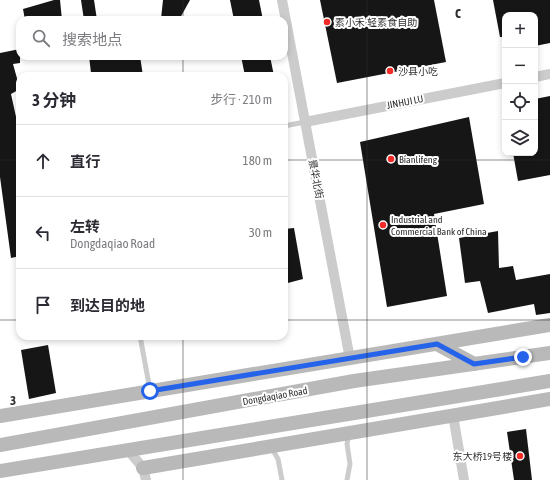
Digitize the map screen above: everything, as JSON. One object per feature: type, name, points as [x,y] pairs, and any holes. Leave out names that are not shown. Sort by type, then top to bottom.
[{"type":"main road","points":[[0,415],[350,359],[550,325]]},
{"type":"main road","points":[[437,344],[474,364]]},
{"type":"main road","name":"Dongdaqiao Road","points":[[0,444],[354,382],[550,352]]},
{"type":"main road","points":[[0,471],[550,381]]},
{"type":"main road","points":[[145,474],[270,446],[550,399]]},
{"type":"street","name":"景华北街","points":[[282,0],[285,16]]},
{"type":"street","name":"景华北街","points":[[288,32],[350,359]]},
{"type":"street","points":[[538,76],[550,74]]},
{"type":"street","name":"JINHUI LU","points":[[305,122],[502,84]]},
{"type":"street","points":[[453,415],[464,480]]},
{"type":"street","points":[[128,450],[145,474]]},
{"type":"lane","points":[[288,125],[305,122]]},
{"type":"lane","points":[[141,340],[150,391]]},
{"type":"lane","points":[[347,480],[350,464],[347,444],[350,433]]},
{"type":"lane","points":[[270,446],[278,459],[282,480]]},
{"type":"building","points":[[54,0],[60,0],[62,16],[24,16],[23,9]]},
{"type":"building","points":[[81,0],[94,0],[96,16],[83,16]]},
{"type":"building","points":[[163,0],[190,0],[181,16],[161,16]]},
{"type":"building","points":[[230,0],[259,0],[262,16],[233,16]]},
{"type":"building","points":[[320,0],[434,0],[446,62],[337,83]]},
{"type":"building","points":[[493,0],[550,0],[550,43],[538,45],[538,12],[502,12],[502,37],[500,37]]},
{"type":"building","points":[[16,50],[16,60],[20,60],[20,63],[13,64],[16,75],[16,91],[11,94],[16,117],[16,257],[11,258],[0,177],[0,53]]},
{"type":"building","points":[[89,60],[141,60],[142,72],[91,72]]},
{"type":"building","points":[[242,60],[271,60],[273,72],[244,72]]},
{"type":"building","points":[[550,96],[550,175],[518,181],[514,156],[538,156],[538,98]]},
{"type":"building","points":[[469,117],[484,204],[434,214],[447,296],[387,307],[360,142]]},
{"type":"building","points":[[294,228],[303,279],[288,283],[288,229]]},
{"type":"building","points":[[498,231],[499,268],[513,266],[516,280],[550,274],[550,313],[536,315],[534,304],[488,313],[480,281],[465,283],[459,238]]},
{"type":"building","points":[[48,345],[56,393],[29,399],[21,350]]},
{"type":"building","name":"东大桥19号楼","points":[[526,429],[532,480],[514,480],[507,432]]},
{"type":"place","name":"素小禾·轻素食自助","points":[[327,22]]},
{"type":"place","name":"沙县小吃","points":[[390,71]]},
{"type":"place","name":"Bianlifeng","points":[[391,159]]},
{"type":"place","name":"Industrial and Commercial Bank of China","points":[[383,225]]},
{"type":"place","name":"东大桥19号楼","points":[[520,456]]},
{"type":"route","points":[[150,391],[437,344],[474,364],[523,357]]}]
